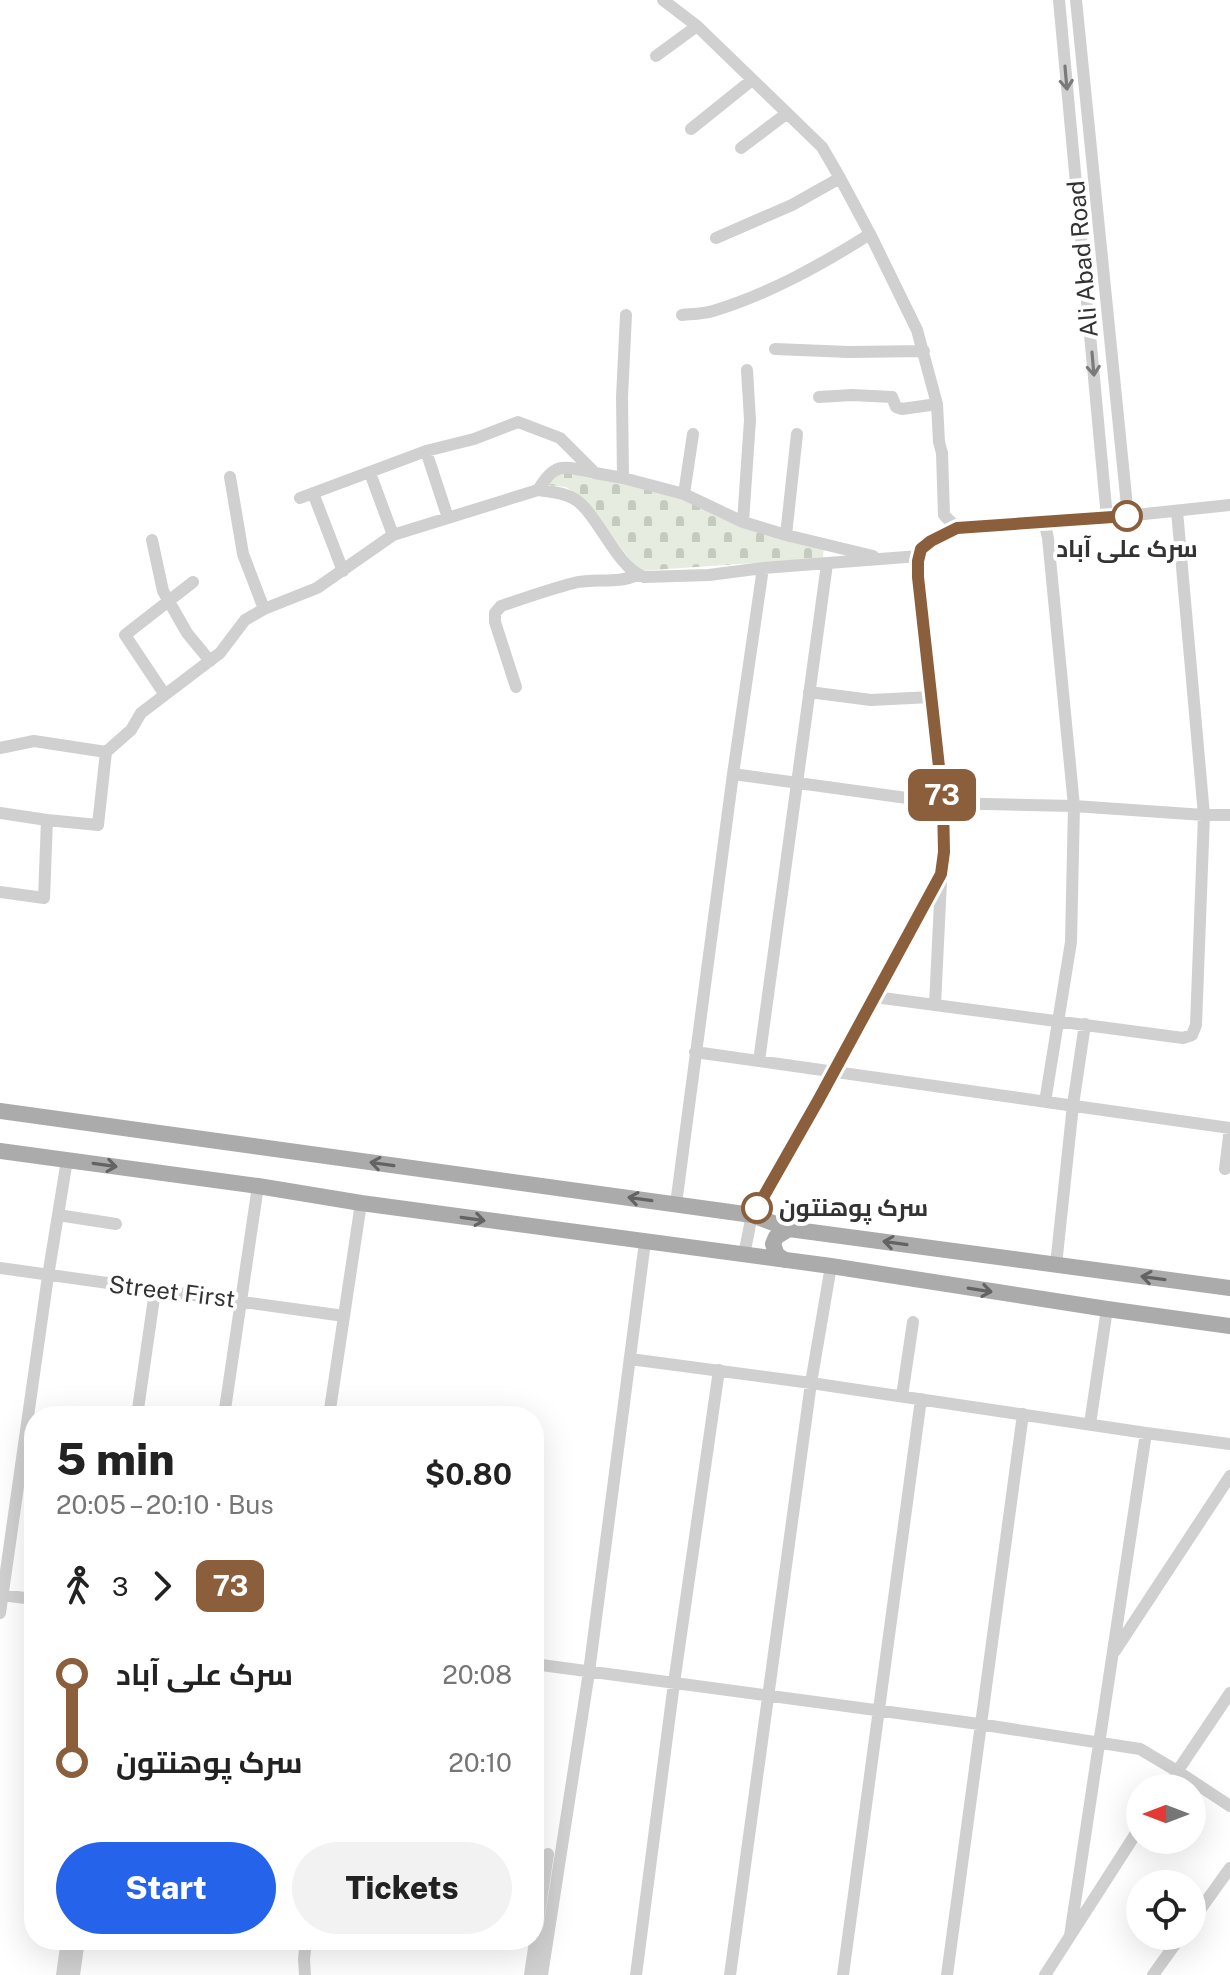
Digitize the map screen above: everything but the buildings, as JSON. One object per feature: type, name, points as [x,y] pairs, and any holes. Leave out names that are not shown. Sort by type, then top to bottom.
[{"type":"main road","points":[[0,1111],[752,1215],[789,1229],[1230,1288]]},
{"type":"main road","points":[[0,1151],[831,1266],[1230,1326]]},
{"type":"main road","points":[[785,1260],[777,1255],[773,1244],[776,1237],[789,1229]]},
{"type":"street","points":[[663,0],[697,26],[822,147],[840,178],[917,330],[937,404],[944,515],[957,528]]},
{"type":"street","name":"Ali Abad Road","points":[[1059,0],[1107,518]]},
{"type":"street","name":"Ali Abad Road","points":[[1076,0],[1128,516]]},
{"type":"street","points":[[656,56],[697,26]]},
{"type":"street","points":[[691,129],[752,80]]},
{"type":"street","points":[[741,148],[786,114]]},
{"type":"street","points":[[716,238],[792,205],[840,178]]},
{"type":"street","points":[[1077,195],[1094,193]]},
{"type":"street","points":[[682,315],[710,312],[759,293],[813,269],[870,234]]},
{"type":"street","points":[[623,478],[622,397],[626,315]]},
{"type":"street","points":[[775,349],[924,351]]},
{"type":"street","points":[[743,522],[750,420],[747,370]]},
{"type":"street","points":[[819,397],[892,397],[896,407],[902,409],[937,404]]},
{"type":"street","points":[[300,498],[426,451],[474,439],[518,422],[560,438],[595,473]]},
{"type":"street","points":[[684,494],[693,434]]},
{"type":"street","points":[[786,535],[797,434]]},
{"type":"street","points":[[426,451],[448,518]]},
{"type":"street","points":[[538,490],[556,469],[570,467],[684,494],[743,522],[884,559]]},
{"type":"street","points":[[370,473],[393,535]]},
{"type":"street","points":[[230,477],[243,554],[264,609]]},
{"type":"street","points":[[0,813],[98,825],[106,752],[131,730],[141,713],[220,653],[245,620],[317,588],[393,535],[538,490],[561,493],[580,503],[632,577]]},
{"type":"street","points":[[313,493],[343,571]]},
{"type":"street","points":[[935,1005],[944,852],[943,803],[918,577],[921,549],[957,528],[1107,518],[1230,505]]},
{"type":"street","points":[[875,997],[1183,1038],[1192,1035],[1196,1025],[1204,815],[1177,511]]},
{"type":"street","points":[[1044,521],[1074,806],[1071,942],[1045,1102]]},
{"type":"street","points":[[152,540],[163,591],[187,633],[210,661]]},
{"type":"street","points":[[516,687],[495,622],[495,613],[501,606],[575,583],[601,579],[709,575],[919,556]]},
{"type":"street","points":[[759,1061],[827,564]]},
{"type":"street","points":[[676,1204],[763,568]]},
{"type":"street","points":[[165,695],[125,635],[193,582]]},
{"type":"street","points":[[809,692],[871,700],[931,697]]},
{"type":"street","points":[[0,748],[34,741],[106,752]]},
{"type":"street","points":[[733,774],[943,803],[1074,806],[1230,815]]},
{"type":"street","points":[[0,892],[44,898],[47,820]]},
{"type":"street","points":[[744,1255],[752,1215],[941,874]]},
{"type":"street","points":[[1056,1265],[1085,1024]]},
{"type":"street","points":[[695,1052],[1230,1128],[1225,1169]]},
{"type":"street","points":[[29,1406],[67,1160]]},
{"type":"street","points":[[225,1406],[258,1186]]},
{"type":"street","points":[[330,1406],[361,1203]]},
{"type":"street","points":[[58,1215],[116,1224]]},
{"type":"street","points":[[544,1921],[546,1867],[554,1854],[589,1672],[645,1242]]},
{"type":"street","points":[[730,1975],[811,1383],[831,1266]]},
{"type":"street","name":"Street First","points":[[0,1268],[344,1316]]},
{"type":"street","points":[[138,1406],[155,1291]]},
{"type":"street","points":[[1090,1424],[1107,1309]]},
{"type":"street","points":[[902,1396],[913,1322]]},
{"type":"street","points":[[630,1359],[1230,1444]]},
{"type":"street","points":[[636,1975],[719,1370]]},
{"type":"street","points":[[843,1975],[921,1399]]},
{"type":"street","points":[[947,1975],[1023,1414]]},
{"type":"street","points":[[1070,1936],[1146,1433]]},
{"type":"street","points":[[0,1613],[24,1439]]},
{"type":"street","points":[[1113,1654],[1230,1476]]},
{"type":"street","points":[[1,1595],[24,1598]]},
{"type":"street","points":[[544,1665],[979,1724],[1140,1749],[1230,1806]]},
{"type":"street","points":[[1175,1774],[1230,1693]]},
{"type":"street","points":[[1045,1975],[1126,1849]]},
{"type":"street","points":[[544,1853],[554,1854]]},
{"type":"street","points":[[1206,1901],[1230,1868]]},
{"type":"street","points":[[62,1975],[66,1950]]},
{"type":"street","points":[[74,1975],[78,1950]]},
{"type":"street","points":[[305,1950],[305,1975]]},
{"type":"street","points":[[530,1975],[534,1950]]},
{"type":"street","points":[[542,1975],[543,1950]]},
{"type":"street","points":[[1153,1975],[1171,1950]]},
{"type":"green space","points":[[561,470],[678,493],[720,518],[824,545],[823,558],[639,571],[581,497],[566,487],[545,485]]},
{"type":"bus line","name":"73","points":[[757,1208],[941,874],[943,803],[918,577],[921,549],[957,528],[1127,516]]},
{"type":"place","name":"سرک علی آباد","points":[[1127,516]]},
{"type":"place","name":"سرک پوهنتون","points":[[757,1208]]}]
